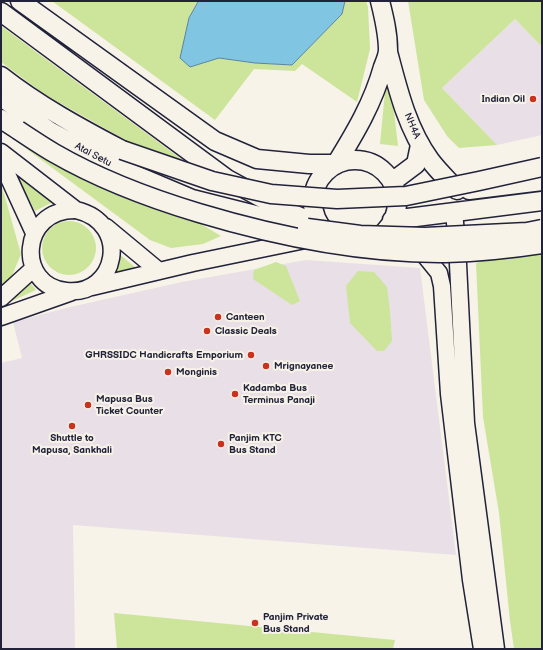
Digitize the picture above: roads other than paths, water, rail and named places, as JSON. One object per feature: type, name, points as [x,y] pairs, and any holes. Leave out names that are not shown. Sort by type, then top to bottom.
[{"type":"main road","points":[[20,1],[215,141],[257,159],[309,164],[336,164]]},
{"type":"main road","points":[[336,164],[356,132],[371,102],[380,80],[388,51],[386,26],[380,1]]},
{"type":"main road","points":[[1,12],[227,179],[324,230],[338,241],[348,244],[359,244],[369,241],[378,237],[392,220],[397,204],[393,184],[384,171],[374,164],[361,160],[348,160],[336,164],[326,171],[318,180],[312,203],[314,215],[324,230]]},
{"type":"main road","name":"NH4A","points":[[388,51],[407,117],[420,145],[431,162],[457,190]]},
{"type":"main road","name":"Atal Setu","points":[[1,76],[24,94],[92,135],[122,150],[220,183],[271,194],[337,199],[406,196],[542,167]]},
{"type":"main road","name":"Atal Setu","points":[[1,97],[51,132],[114,166],[192,199],[307,228],[360,235],[425,237],[527,232],[542,229]]},
{"type":"main road","points":[[1,119],[54,153],[87,170],[137,192],[179,207],[235,224],[278,234],[350,247],[446,253],[516,248],[542,244]]},
{"type":"main road","points":[[393,184],[416,164],[420,145]]},
{"type":"main road","points":[[1,152],[76,210],[91,215],[103,224],[159,271]]},
{"type":"main road","points":[[1,161],[34,233]]},
{"type":"main road","points":[[393,184],[473,190],[542,181]]},
{"type":"main road","points":[[392,220],[542,202]]},
{"type":"main road","points":[[76,210],[60,211],[52,215],[45,220],[34,233],[30,247],[31,261],[38,275],[50,286],[58,290],[81,290],[101,278],[110,263],[112,255],[111,242],[103,224]]},
{"type":"main road","points":[[454,212],[466,423],[496,649]]},
{"type":"main road","points":[[1,316],[81,290],[324,230]]},
{"type":"main road","points":[[378,237],[407,244],[426,257],[439,273],[442,286],[449,394],[471,580],[482,649]]},
{"type":"main road","points":[[1,298],[34,268]]},
{"type":"water","points":[[199,1],[345,1],[342,14],[292,65],[255,63],[219,58],[190,67],[180,58],[189,18]]},
{"type":"place","name":"Indian Oil","points":[[533,99]]},
{"type":"place","name":"Canteen","points":[[218,317]]},
{"type":"place","name":"Classic Deals","points":[[207,331]]},
{"type":"place","name":"GHRSSIDC Handicrafts Emporium","points":[[251,355]]},
{"type":"place","name":"Mrignayanee","points":[[266,366]]},
{"type":"place","name":"Monginis","points":[[168,372]]},
{"type":"place","name":"Kadamba Bus Terminus Panaji","points":[[235,394]]},
{"type":"place","name":"Mapusa Bus Ticket Counter","points":[[88,405]]},
{"type":"place","name":"Shuttle to Mapusa, Sankhali","points":[[72,426]]},
{"type":"place","name":"Panjim KTC Bus Stand","points":[[221,444]]},
{"type":"place","name":"Panjim Private Bus Stand","points":[[255,623]]}]
